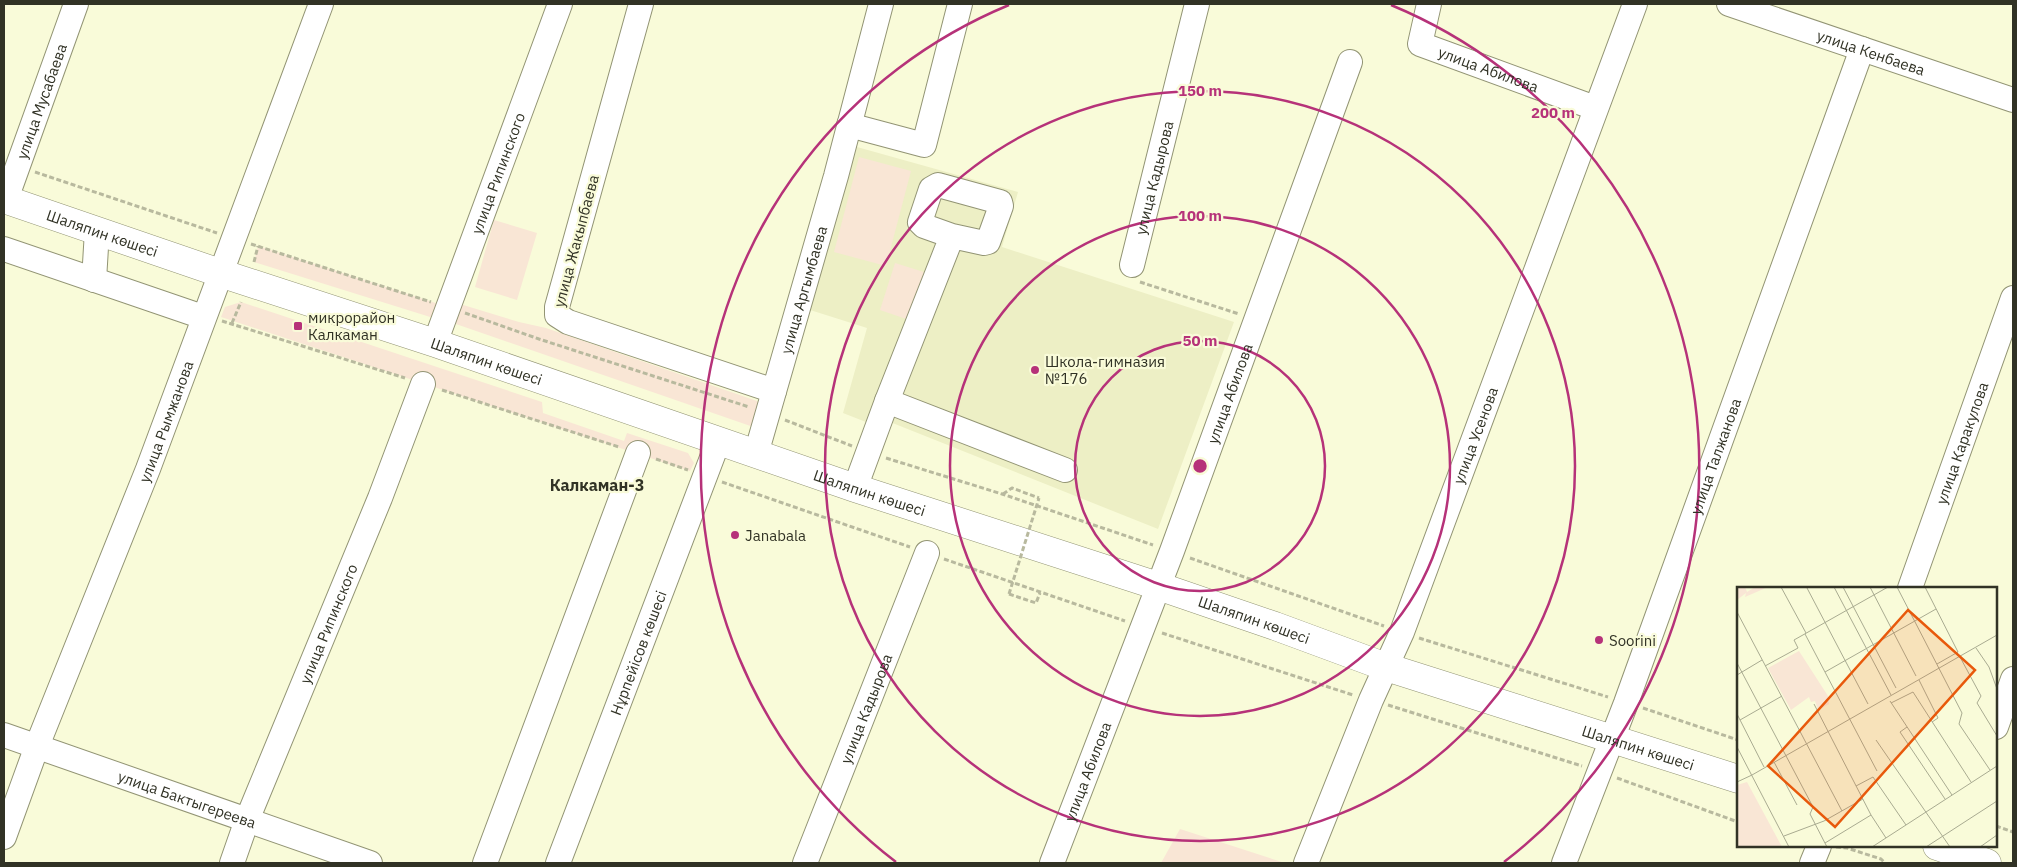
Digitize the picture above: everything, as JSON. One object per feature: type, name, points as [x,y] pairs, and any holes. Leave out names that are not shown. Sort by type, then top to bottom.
[{"type":"main road","name":"Шаляпин көшесі","points":[[5,199],[220,273],[435,343],[855,488],[1158,586],[1276,626],[1386,667],[1737,779]]},
{"type":"main road","points":[[1947,847],[1987,863]]},
{"type":"street","name":"улица Мусабаева","points":[[5,199],[76,4]]},
{"type":"street","name":"улица Рымжанова","points":[[4,837],[37,746],[148,469],[203,316],[321,4]]},
{"type":"street","name":"улица Рипинского","points":[[435,343],[560,4]]},
{"type":"street","name":"улица Жакыпбаева","points":[[641,4],[557,307],[557,315],[568,322],[774,391]]},
{"type":"street","name":"улица Аргымбаева","points":[[756,454],[849,125],[881,4]]},
{"type":"street","points":[[849,125],[924,145],[960,4]]},
{"type":"street","name":"улица Кадырова","points":[[1132,265],[1197,4]]},
{"type":"street","name":"улица Абилова","points":[[1429,4],[1420,44],[1595,108]]},
{"type":"street","name":"улица Усенова","points":[[1306,863],[1371,700],[1402,632],[1635,4]]},
{"type":"street","name":"улица Кенбаева","points":[[1729,4],[2013,100]]},
{"type":"street","name":"улица Талжанова","points":[[1564,863],[1612,738],[1862,49]]},
{"type":"street","name":"улица Абилова","points":[[1052,863],[1144,627],[1350,62]]},
{"type":"street","points":[[94,280],[97,231]]},
{"type":"street","points":[[855,488],[952,236]]},
{"type":"street","points":[[4,249],[203,316]]},
{"type":"street","name":"улица Каракулова","points":[[1910,587],[2013,298]]},
{"type":"street","name":"улица Рипинского","points":[[232,863],[247,820],[380,498],[423,384]]},
{"type":"street","points":[[887,401],[1065,470]]},
{"type":"street","name":"Нұрпейісов көшесі","points":[[558,863],[718,442]]},
{"type":"street","points":[[485,863],[638,453]]},
{"type":"street","name":"улица Кадырова","points":[[804,863],[927,553]]},
{"type":"street","points":[[1997,724],[2013,679]]},
{"type":"street","name":"улица Бактыгереева","points":[[4,735],[370,863]]},
{"type":"path","points":[[254,262],[258,246]]},
{"type":"path","points":[[1132,265],[1132,276],[1135,280],[1256,320]]},
{"type":"path","points":[[232,323],[241,302]]},
{"type":"path","points":[[203,316],[232,323],[638,453],[1144,627],[1598,771],[1737,822]]},
{"type":"path","points":[[1002,494],[1012,488],[1039,498],[1009,594],[1036,603],[1040,592]]},
{"type":"path","points":[[1997,826],[2013,832]]},
{"type":"path","points":[[1817,852],[1847,848],[1881,859],[1885,863]]},
{"type":"shaded area","name":"Школа-гимназия №176","points":[[857,147],[1018,192],[1002,247],[1234,322],[1158,529],[885,420],[871,424],[843,413],[867,328],[807,309]]},
{"type":"shaded area","points":[[859,157],[911,171],[886,266],[834,252]]},
{"type":"shaded area","points":[[494,220],[537,233],[517,300],[475,287]]},
{"type":"shaded area","points":[[258,246],[448,307],[443,321],[254,262]]},
{"type":"shaded area","points":[[895,263],[927,273],[912,321],[880,310]]},
{"type":"shaded area","points":[[241,302],[542,402],[543,413],[624,441],[627,433],[688,453],[694,463],[690,471],[221,317],[225,307]]},
{"type":"shaded area","points":[[460,304],[546,328],[757,401],[765,417],[762,430],[453,323]]},
{"type":"shaded area","points":[[1180,829],[1285,863],[1161,863]]},
{"type":"place","name":"микрорайон Калкаман","points":[[298,326]]},
{"type":"place","name":"Школа-гимназия №176","points":[[1035,370]]},
{"type":"place","name":"Janabala","points":[[735,535]]},
{"type":"place","name":"Soorini","points":[[1599,640]]},
{"type":"district","name":"Калкаман-3","points":[[597,485]]}]
